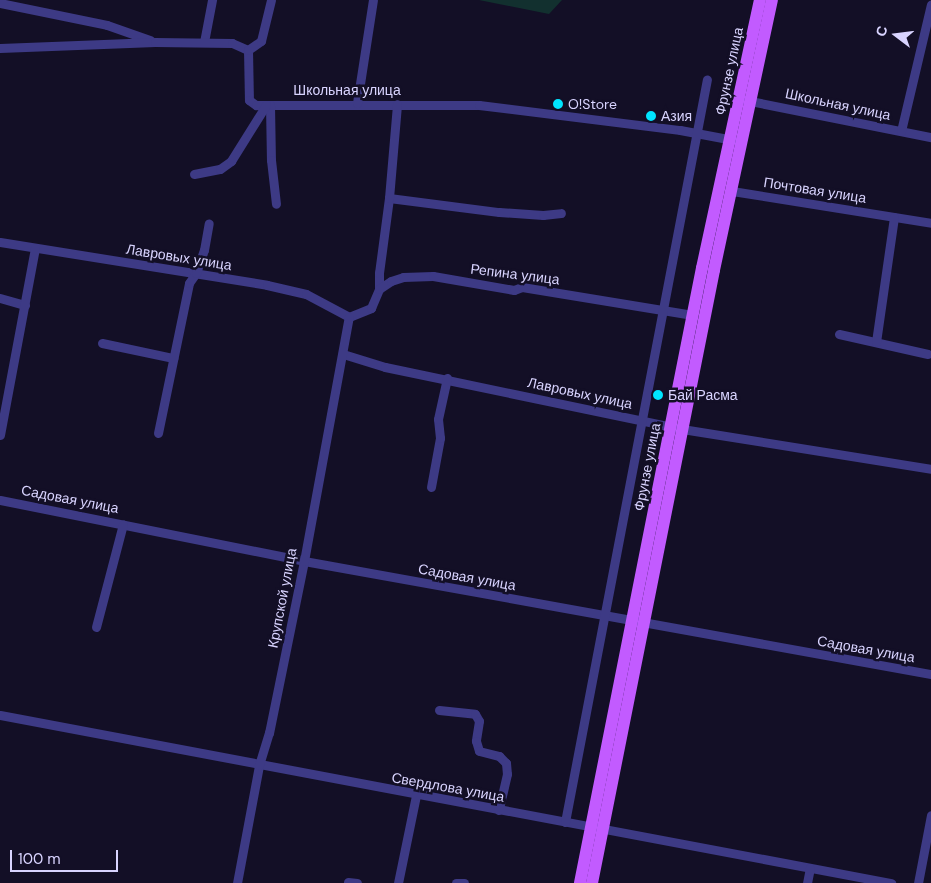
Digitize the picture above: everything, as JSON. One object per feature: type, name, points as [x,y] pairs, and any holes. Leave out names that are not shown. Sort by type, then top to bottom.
[{"type":"main road","name":"Фрунзе улица","points":[[580,883],[597,827],[676,428],[743,142],[745,100],[760,0]]},
{"type":"main road","name":"Фрунзе улица","points":[[676,428],[693,315],[730,139],[745,100],[772,0]]},
{"type":"main road","name":"Фрунзе улица","points":[[592,883],[597,827]]},
{"type":"street","points":[[204,42],[212,0]]},
{"type":"street","points":[[248,50],[261,41],[271,0]]},
{"type":"street","points":[[357,103],[373,0]]},
{"type":"street","points":[[0,3],[107,25],[155,42]]},
{"type":"street","points":[[901,132],[931,4]]},
{"type":"street","points":[[0,48],[204,42],[232,43],[248,50]]},
{"type":"street","points":[[248,50],[249,100],[256,105],[268,105]]},
{"type":"street","points":[[565,822],[707,79]]},
{"type":"street","name":"Школьная улица","points":[[745,100],[931,137]]},
{"type":"street","name":"Школьная улица","points":[[268,105],[357,103],[479,105],[697,133],[743,142]]},
{"type":"street","points":[[349,317],[371,308],[379,289],[379,272],[389,198],[397,104]]},
{"type":"street","points":[[194,174],[220,169],[231,160],[268,105]]},
{"type":"street","points":[[268,105],[276,204]]},
{"type":"street","name":"Почтовая улица","points":[[732,191],[931,223]]},
{"type":"street","points":[[389,198],[499,212],[543,215],[561,213]]},
{"type":"street","points":[[876,342],[894,217]]},
{"type":"street","points":[[158,433],[189,283],[196,272],[204,250],[209,223]]},
{"type":"street","name":"Лавровых улица","points":[[0,242],[196,272],[306,294],[349,317]]},
{"type":"street","points":[[0,434],[35,248]]},
{"type":"street","name":"Репина улица","points":[[379,289],[403,277],[433,276],[514,290],[522,287],[693,315]]},
{"type":"street","points":[[0,298],[25,305]]},
{"type":"street","name":"Крупской улица","points":[[238,883],[259,765],[269,733],[304,561],[349,317]]},
{"type":"street","points":[[839,334],[928,354]]},
{"type":"street","points":[[102,343],[173,358]]},
{"type":"street","name":"Лавровых улица","points":[[343,354],[385,366],[676,428],[931,468]]},
{"type":"street","points":[[431,487],[440,438],[438,419],[447,378]]},
{"type":"street","name":"Садовая улица","points":[[0,500],[304,561],[931,674]]},
{"type":"street","points":[[96,628],[123,524]]},
{"type":"street","points":[[439,710],[475,714],[479,721],[476,741],[479,750],[499,756],[506,763],[507,774],[499,810]]},
{"type":"street","name":"Свердлова улица","points":[[0,715],[416,795],[597,827],[891,883]]},
{"type":"street","points":[[398,883],[416,795]]},
{"type":"street","points":[[918,883],[931,815]]},
{"type":"street","points":[[808,883],[810,868]]},
{"type":"street","points":[[456,883],[464,883]]},
{"type":"green space","points":[[479,0],[562,0],[549,14]]},
{"type":"place","name":"O!Store","points":[[558,104]]},
{"type":"place","name":"Азия","points":[[651,116]]},
{"type":"place","name":"Бай Расма","points":[[658,395]]}]
